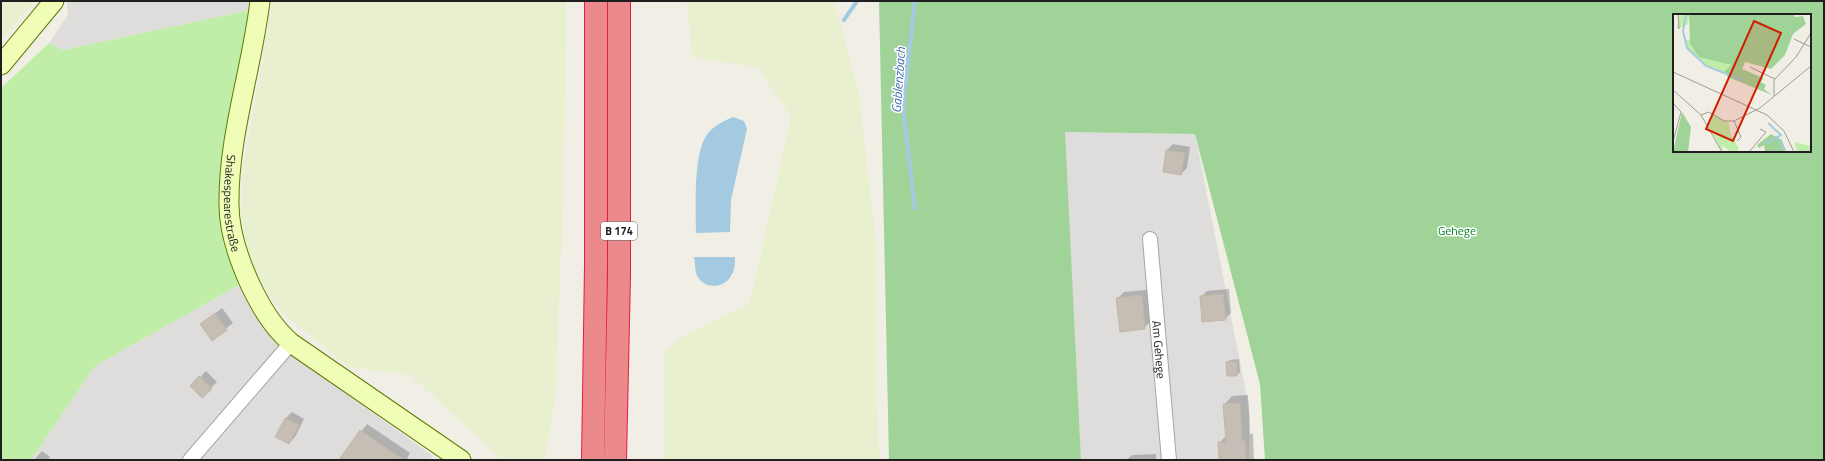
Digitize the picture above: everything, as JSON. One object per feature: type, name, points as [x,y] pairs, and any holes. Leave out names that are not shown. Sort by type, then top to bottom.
[{"type":"highway","name":"B 174","points":[[593,460],[596,266],[596,1]]},
{"type":"highway","name":"B 174","points":[[615,460],[619,275],[619,1]]},
{"type":"street","points":[[1,65],[54,1]]},
{"type":"street","name":"Shakespearestraße","points":[[260,1],[233,152],[229,206],[232,230],[245,273],[266,314],[277,330],[291,344],[461,460]]},
{"type":"street","name":"Am Gehege","points":[[1150,239],[1169,460]]},
{"type":"street","points":[[190,460],[291,344]]},
{"type":"shaded area","points":[[67,1],[251,1],[250,10],[63,50],[49,43],[68,15]]},
{"type":"shaded area","points":[[1064,132],[1195,134],[1250,412],[1249,460],[1081,460]]},
{"type":"shaded area","points":[[239,285],[255,316],[283,348],[433,456],[429,460],[31,460],[95,366]]},
{"type":"green space","points":[[1,1],[34,1],[1,42]]},
{"type":"green space","points":[[271,1],[566,1],[564,184],[555,401],[545,457],[539,460],[502,460],[410,375],[347,367],[283,313],[253,272],[240,225],[243,168],[271,11]]},
{"type":"green space","points":[[687,1],[834,1],[859,93],[876,244],[876,394],[880,460],[664,460],[664,352],[683,336],[750,303],[791,117],[757,67],[692,57]]},
{"type":"green space","name":"Gehege","points":[[879,1],[1824,1],[1824,460],[1265,460],[1260,384],[1195,134],[1065,132],[1081,460],[889,460]]},
{"type":"green space","points":[[250,10],[222,179],[223,242],[239,285],[95,366],[31,460],[1,460],[1,88],[49,43],[63,50]]},
{"type":"water","points":[[733,117],[744,121],[747,129],[731,200],[730,232],[696,233],[696,183],[699,156],[702,145],[711,129]]},
{"type":"water","points":[[694,257],[735,257],[735,265],[731,276],[727,281],[723,284],[712,286],[702,282],[699,278],[696,273]]},
{"type":"building","points":[[1166,150],[1185,153],[1181,175],[1163,172]]},
{"type":"building","points":[[1223,294],[1226,320],[1202,322],[1200,296]]},
{"type":"building","points":[[1142,295],[1145,329],[1120,332],[1116,298]]},
{"type":"building","points":[[215,313],[227,330],[212,341],[200,324]]},
{"type":"building","points":[[1237,361],[1237,376],[1227,376],[1226,362]]},
{"type":"building","points":[[199,376],[212,389],[202,398],[190,386]]},
{"type":"building","points":[[1240,403],[1242,441],[1245,441],[1246,460],[1219,460],[1218,442],[1226,442],[1223,404]]},
{"type":"building","points":[[285,418],[299,425],[289,444],[275,437]]},
{"type":"building","points":[[360,430],[404,460],[339,460]]},
{"type":"waterway","name":"Gablenzbach","points":[[844,20],[857,1]]},
{"type":"waterway","name":"Gablenzbach","points":[[915,1],[903,108],[915,209]]}]
